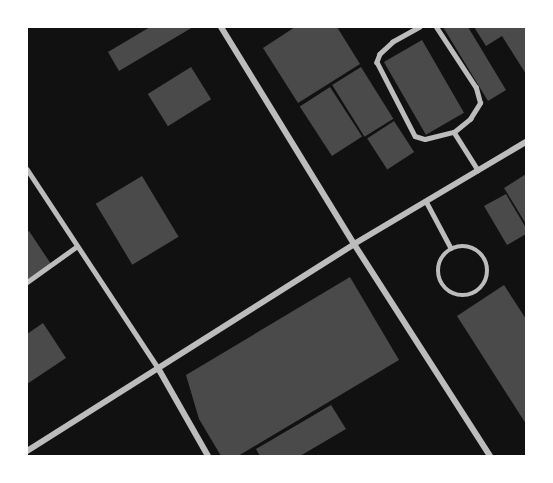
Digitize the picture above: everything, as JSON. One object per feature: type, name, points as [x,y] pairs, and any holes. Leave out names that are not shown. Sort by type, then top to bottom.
[{"type":"street","points":[[221,27],[354,244],[490,456]]},
{"type":"street","points":[[27,451],[354,244],[526,142]]},
{"type":"street","points":[[158,368],[208,456]]},
{"type":"lane","points":[[420,27],[393,42],[380,54],[377,62],[415,136],[425,140],[454,132],[470,119],[480,103],[476,88],[436,27]]},
{"type":"lane","points":[[454,132],[478,170]]},
{"type":"lane","points":[[27,169],[76,247],[158,368]]},
{"type":"lane","points":[[426,201],[452,248]]},
{"type":"lane","points":[[467,246],[475,249],[486,261],[487,277],[479,290],[464,296],[456,294],[443,285],[439,269],[441,261],[452,248],[467,246]]},
{"type":"lane","points":[[27,282],[76,247]]},
{"type":"building","points":[[150,27],[193,27],[119,71],[108,52]]},
{"type":"building","points":[[295,27],[337,27],[360,64],[298,103],[263,48]]},
{"type":"building","points":[[443,27],[468,27],[506,90],[488,101]]},
{"type":"building","points":[[474,27],[526,27],[526,74],[502,36],[486,46]]},
{"type":"building","points":[[422,40],[464,113],[426,135],[384,62]]},
{"type":"building","points":[[191,67],[211,99],[168,126],[148,94]]},
{"type":"building","points":[[361,67],[393,119],[364,137],[332,85]]},
{"type":"building","points":[[330,87],[362,136],[332,156],[300,107]]},
{"type":"building","points":[[394,121],[414,152],[387,169],[367,138]]},
{"type":"building","points":[[526,174],[526,224],[504,188]]},
{"type":"building","points":[[142,176],[179,237],[132,265],[96,204]]},
{"type":"building","points":[[506,194],[526,228],[526,234],[507,245],[484,206]]},
{"type":"building","points":[[29,231],[51,264],[27,280],[27,232]]},
{"type":"building","points":[[350,277],[399,360],[238,456],[221,456],[199,419],[186,375]]},
{"type":"building","points":[[504,285],[526,319],[526,424],[457,316]]},
{"type":"building","points":[[43,323],[66,358],[27,384],[27,334]]},
{"type":"building","points":[[331,405],[346,429],[300,456],[260,456],[256,449]]}]
